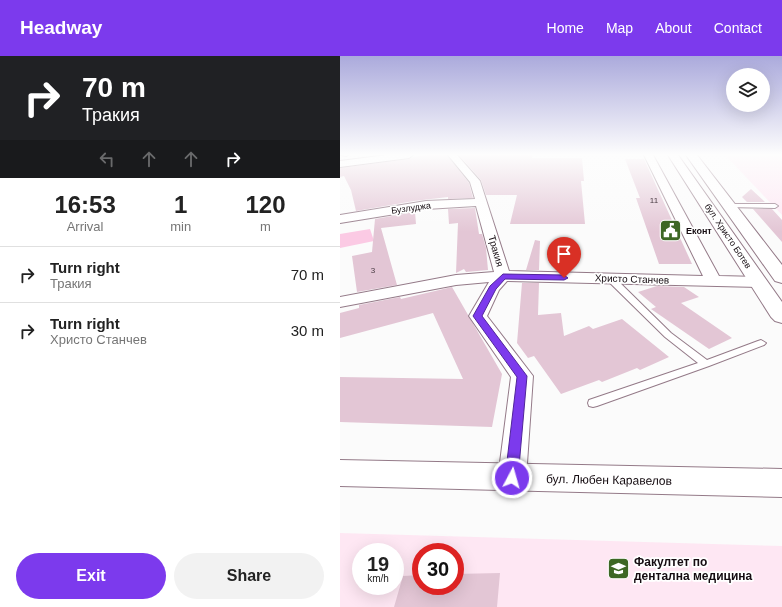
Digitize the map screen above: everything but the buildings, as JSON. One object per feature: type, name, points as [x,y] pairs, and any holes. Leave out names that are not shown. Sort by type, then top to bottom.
[{"type":"main road","name":"бул. Христо Ботев","points":[[690,181],[782,317]]},
{"type":"main road","name":"бул. Христо Ботев","points":[[710,181],[782,277]]},
{"type":"main road","name":"бул. Любен Каравелов","points":[[340,473],[782,483]]},
{"type":"street","name":"Тракия","points":[[475,181],[503,276],[492,288],[478,316],[522,376],[512,478]]},
{"type":"street","points":[[661,181],[714,282]]},
{"type":"street","name":"Бузлуджа","points":[[341,216],[426,206],[482,202]]},
{"type":"street","name":"Христо Станчев","points":[[340,302],[456,280],[503,276],[759,282]]},
{"type":"lane","points":[[729,206],[775,206]]},
{"type":"lane","points":[[610,278],[668,335],[706,364]]},
{"type":"lane","points":[[593,403],[706,364],[761,343]]},
{"type":"shaded area","points":[[749,181],[782,181],[782,215]]},
{"type":"shaded area","points":[[370,229],[374,241],[340,248],[340,234]]},
{"type":"shaded area","name":"Факултет по дентална медицина","points":[[340,533],[782,546],[782,607],[340,607]]},
{"type":"place","name":"Еконт","points":[[670,231]]},
{"type":"place","name":"Факултет по дентална медицина","points":[[618,569]]},
{"type":"route","points":[[512,478],[522,376],[478,316],[492,288],[503,276],[564,278]]}]
